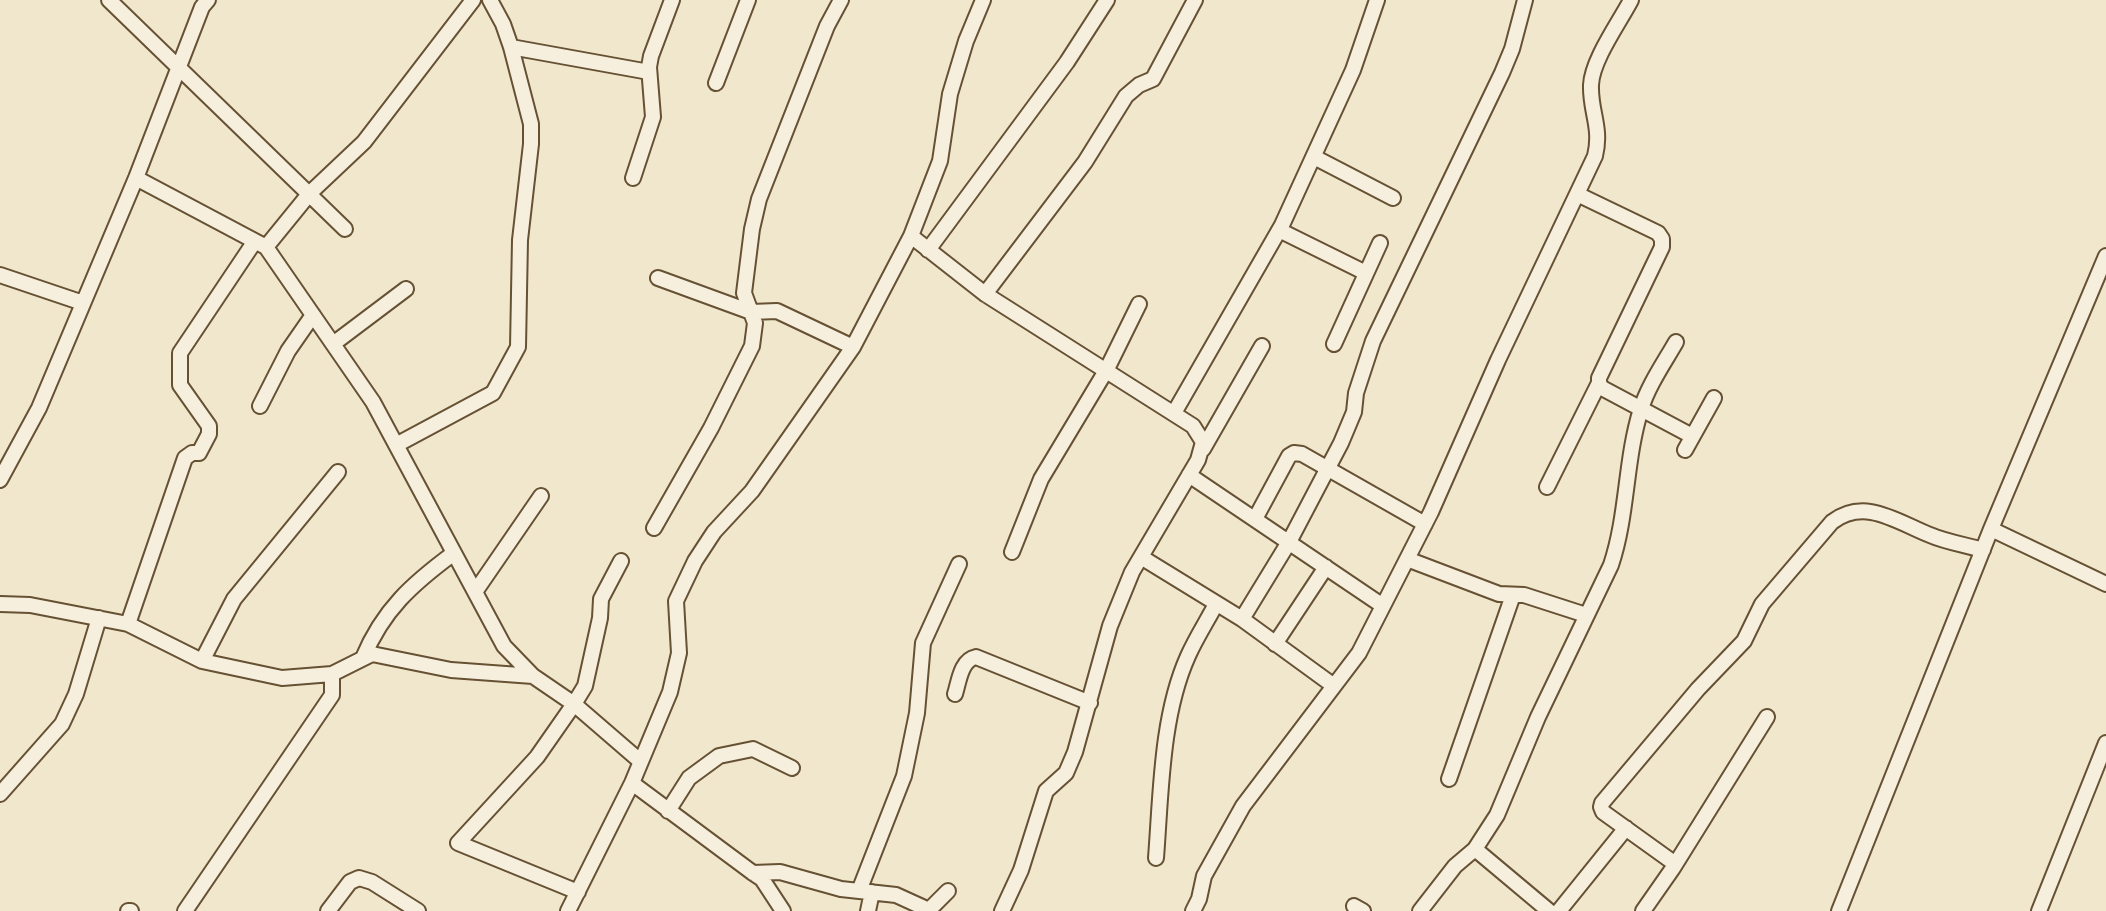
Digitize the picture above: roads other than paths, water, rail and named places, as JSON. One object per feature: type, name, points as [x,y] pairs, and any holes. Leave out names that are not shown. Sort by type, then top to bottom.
[{"type":"street","points":[[109,0],[345,229]]},
{"type":"street","points":[[0,480],[39,408],[135,178],[202,6],[208,0]]},
{"type":"street","points":[[128,624],[185,458],[192,453],[199,453],[209,434],[209,426],[180,385],[180,353],[260,244],[364,142],[473,0]]},
{"type":"street","points":[[396,445],[493,393],[518,347],[520,240],[531,124],[511,47],[490,0]]},
{"type":"street","points":[[634,178],[653,117],[649,72],[651,56],[672,0]]},
{"type":"street","points":[[716,83],[748,0]]},
{"type":"street","points":[[654,528],[752,346],[755,323],[744,293],[752,229],[759,199],[827,26],[841,0]]},
{"type":"street","points":[[568,911],[632,783],[675,674],[679,653],[676,601],[695,561],[713,532],[752,491],[853,347],[911,236],[940,161],[950,94],[966,41],[983,0]]},
{"type":"street","points":[[928,250],[1068,62],[1107,0]]},
{"type":"street","points":[[985,294],[1085,162],[1126,96],[1139,85],[1153,79],[1195,0]]},
{"type":"street","points":[[1174,412],[1279,230],[1353,70],[1377,0]]},
{"type":"street","points":[[1242,620],[1289,542],[1354,412],[1356,393],[1373,341],[1503,73],[1525,0]]},
{"type":"street","points":[[1193,911],[1199,899],[1204,876],[1243,806],[1359,653],[1425,524],[1497,360],[1595,156],[1599,132],[1591,84],[1595,68],[1631,0]]},
{"type":"street","points":[[511,47],[649,72]]},
{"type":"street","points":[[1314,157],[1393,198]]},
{"type":"street","points":[[135,178],[260,244],[373,402],[504,646],[533,676],[574,704],[640,761]]},
{"type":"street","points":[[1547,487],[1599,383],[1661,247],[1662,239],[1658,233],[1577,194]]},
{"type":"street","points":[[1279,230],[1366,273]]},
{"type":"street","points":[[911,236],[985,294],[1174,412],[1200,434],[1202,450]]},
{"type":"street","points":[[1334,344],[1380,243]]},
{"type":"street","points":[[1839,911],[1983,550],[2106,256]]},
{"type":"street","points":[[0,275],[83,303]]},
{"type":"street","points":[[658,278],[751,312],[777,311],[853,347]]},
{"type":"street","points":[[333,344],[406,289]]},
{"type":"street","points":[[1012,552],[1041,479],[1107,369],[1139,304]]},
{"type":"street","points":[[260,406],[288,351],[313,315]]},
{"type":"street","points":[[1420,911],[1455,866],[1475,849],[1497,815],[1538,717],[1611,565],[1620,539],[1641,409],[1676,342]]},
{"type":"street","points":[[1002,911],[1021,870],[1046,791],[1066,773],[1075,752],[1110,626],[1141,557],[1262,346]]},
{"type":"street","points":[[1599,383],[1602,388],[1692,436]]},
{"type":"street","points":[[1685,450],[1714,398]]},
{"type":"street","points":[[1255,519],[1289,456],[1294,453],[1302,454],[1425,524]]},
{"type":"street","points":[[202,661],[234,599],[338,472]]},
{"type":"street","points":[[1189,475],[1383,606]]},
{"type":"street","points":[[475,592],[541,496]]},
{"type":"street","points":[[1674,868],[1669,857],[1603,812],[1602,803],[1698,689],[1744,641],[1762,604],[1832,522],[1844,513],[1860,511],[1882,514],[1932,537],[1983,550]]},
{"type":"street","points":[[1992,529],[2106,584]]},
{"type":"street","points":[[363,658],[373,635],[398,599],[420,578],[454,553]]},
{"type":"street","points":[[1141,557],[1242,620],[1334,686]]},
{"type":"street","points":[[1407,559],[1499,594],[1556,604],[1586,615]]},
{"type":"street","points":[[578,892],[458,843],[537,757],[574,704],[584,686],[600,618],[601,599],[621,561]]},
{"type":"street","points":[[867,911],[866,892],[904,776],[917,712],[923,643],[959,564]]},
{"type":"street","points":[[1275,644],[1326,567]]},
{"type":"street","points":[[1449,779],[1513,595]]},
{"type":"street","points":[[0,604],[30,605],[128,624],[202,661],[282,678],[332,674],[372,653],[451,670],[533,676]]},
{"type":"street","points":[[1157,858],[1161,784],[1170,719],[1188,657],[1216,604]]},
{"type":"street","points":[[0,794],[62,724],[76,694],[99,618]]},
{"type":"street","points":[[955,694],[965,664],[976,657],[1090,704]]},
{"type":"street","points":[[185,911],[332,695],[332,674]]},
{"type":"street","points":[[1643,911],[1674,868],[1767,717]]},
{"type":"street","points":[[2039,911],[2106,743]]},
{"type":"street","points":[[668,811],[689,778],[719,757],[753,749],[792,768]]},
{"type":"street","points":[[632,783],[762,879],[783,911]]},
{"type":"street","points":[[1559,911],[1626,828]]},
{"type":"street","points":[[1475,849],[1549,911]]},
{"type":"street","points":[[753,873],[780,872],[841,889],[896,895],[929,910],[948,891]]},
{"type":"street","points":[[328,911],[350,881],[359,878],[418,911]]}]
